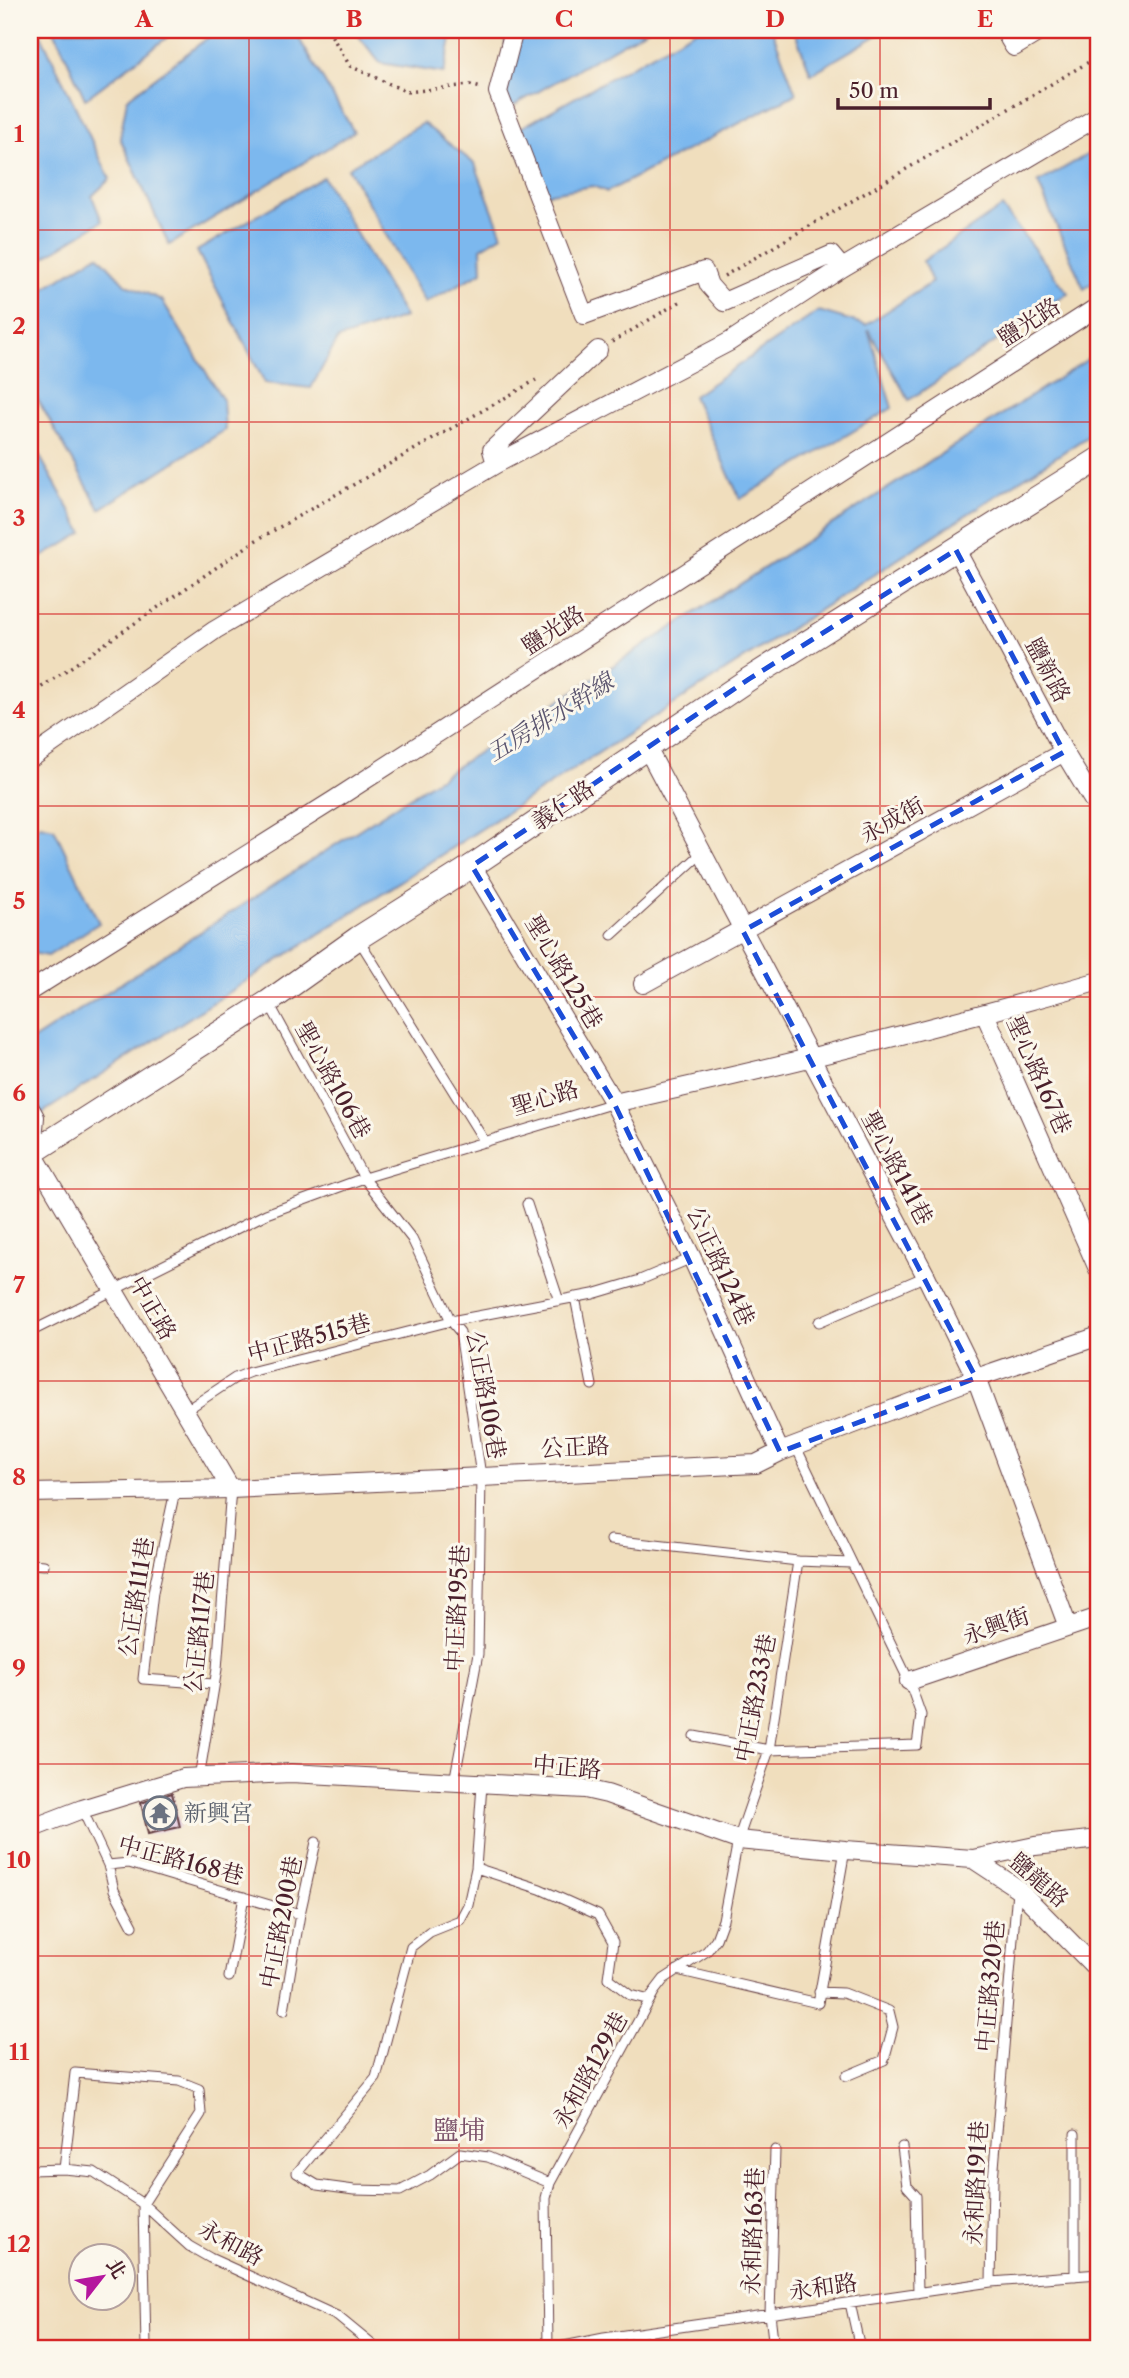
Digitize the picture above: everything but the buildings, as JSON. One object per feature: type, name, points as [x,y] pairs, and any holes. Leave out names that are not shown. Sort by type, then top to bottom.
[{"type":"street","points":[[514,30],[498,92],[584,315],[704,271],[709,285],[724,302],[831,255],[842,268]]},
{"type":"street","points":[[1004,30],[1014,47],[1042,30]]},
{"type":"street","points":[[30,759],[215,630],[496,464],[729,342],[842,268],[1099,116]]},
{"type":"street","name":"鹽光路","points":[[30,991],[345,793],[1099,306]]},
{"type":"street","points":[[496,464],[492,450],[598,350]]},
{"type":"street","name":"義仁路","points":[[31,1153],[268,1002],[358,938],[472,866],[749,678],[1099,460]]},
{"type":"street","name":"鹽新路","points":[[956,550],[1099,810]]},
{"type":"street","name":"聖心路141巷","points":[[647,748],[926,1276],[976,1378],[1068,1627]]},
{"type":"street","name":"永成街","points":[[643,984],[1065,752]]},
{"type":"street","name":"聖心路125巷","points":[[472,866],[614,1103]]},
{"type":"street","name":"聖心路","points":[[614,1103],[812,1059],[1099,981]]},
{"type":"street","name":"聖心路167巷","points":[[985,1014],[1099,1271]]},
{"type":"street","name":"公正路124巷","points":[[614,1103],[788,1450]]},
{"type":"street","points":[[31,1153],[32,1112]]},
{"type":"street","name":"中正路","points":[[31,1153],[231,1489]]},
{"type":"street","name":"公正路","points":[[30,1493],[231,1489],[756,1464],[976,1378],[1099,1336]]},
{"type":"street","name":"永興街","points":[[909,1681],[1099,1617]]},
{"type":"street","name":"中正路","points":[[30,1829],[82,1809],[183,1778],[291,1773],[585,1790],[607,1794],[738,1840],[845,1850],[973,1858],[1035,1846],[1099,1839]]},
{"type":"street","name":"鹽龍路","points":[[973,1858],[1017,1888],[1099,1971]]},
{"type":"lane","points":[[612,935],[702,853]]},
{"type":"lane","points":[[358,938],[485,1142]]},
{"type":"lane","name":"聖心路106巷","points":[[268,1002],[364,1178],[412,1239],[451,1321]]},
{"type":"lane","name":"聖心路","points":[[30,1332],[266,1214],[364,1178],[614,1103]]},
{"type":"lane","points":[[527,1204],[558,1301]]},
{"type":"lane","name":"中正路515巷","points":[[185,1411],[235,1378],[250,1372],[451,1321],[575,1297],[640,1280],[692,1258]]},
{"type":"lane","points":[[819,1322],[926,1276]]},
{"type":"lane","points":[[575,1297],[592,1385]]},
{"type":"lane","name":"公正路106巷","points":[[451,1321],[460,1332],[481,1476]]},
{"type":"lane","points":[[694,1736],[769,1750],[917,1745],[921,1715],[909,1681],[851,1563],[788,1450]]},
{"type":"lane","name":"中正路195巷","points":[[454,1782],[478,1654],[481,1476]]},
{"type":"lane","name":"公正路117巷","points":[[199,1777],[214,1684],[231,1489]]},
{"type":"lane","name":"公正路111巷","points":[[175,1491],[153,1592],[143,1679],[214,1684]]},
{"type":"lane","points":[[611,1540],[798,1561],[851,1563]]},
{"type":"lane","name":"中正路233巷","points":[[738,1840],[769,1750],[798,1561]]},
{"type":"lane","points":[[30,1564],[44,1565]]},
{"type":"lane","points":[[482,1785],[476,1868],[468,1905],[460,1920],[430,1932],[411,1947],[376,2078],[297,2173],[317,2185],[354,2190],[400,2191],[430,2175],[460,2153],[488,2157],[550,2183]]},
{"type":"lane","name":"中正路168巷","points":[[82,1809],[107,1865],[129,1863],[300,1914]]},
{"type":"lane","name":"永和路129巷","points":[[548,2348],[546,2198],[550,2183],[664,1979],[707,1951],[716,1939],[723,1920],[738,1840]]},
{"type":"lane","name":"中正路200巷","points":[[284,2010],[300,1914],[316,1842]]},
{"type":"lane","points":[[677,1970],[818,2003],[845,1850]]},
{"type":"lane","points":[[107,1865],[114,1890],[134,1926]]},
{"type":"lane","points":[[476,1868],[540,1889],[598,1915],[613,1942],[607,1978],[630,1995],[650,2000]]},
{"type":"lane","name":"中正路320巷","points":[[1001,2086],[1017,1888]]},
{"type":"lane","points":[[229,1977],[244,1897]]},
{"type":"lane","points":[[819,1992],[843,1993],[889,2011],[893,2027],[884,2060],[846,2076]]},
{"type":"lane","points":[[64,2168],[75,2073],[179,2081],[198,2089],[201,2114],[143,2204],[146,2348]]},
{"type":"lane","name":"永和路191巷","points":[[991,2282],[993,2180],[1001,2086]]},
{"type":"lane","points":[[1075,2134],[1075,2276]]},
{"type":"lane","points":[[902,2147],[907,2186],[916,2196],[918,2293]]},
{"type":"lane","name":"永和路163巷","points":[[774,2348],[770,2314],[775,2150]]},
{"type":"lane","name":"永和路","points":[[30,2170],[64,2168],[94,2172],[143,2204],[189,2246],[337,2316],[376,2348]]},
{"type":"lane","name":"永和路","points":[[554,2348],[605,2343],[770,2314],[991,2282],[1099,2274]]},
{"type":"lane","points":[[850,2302],[860,2348]]},
{"type":"path","points":[[328,30],[350,66],[407,92],[470,85],[498,92]]},
{"type":"path","points":[[776,246],[1099,56]]},
{"type":"path","points":[[30,695],[256,541],[543,377]]},
{"type":"highlighted area","points":[[956,550],[1064,752],[743,931],[976,1378],[780,1452],[614,1103],[472,866],[749,679]]},
{"type":"water","points":[[30,30],[36,30],[41,35],[110,179],[92,196],[102,221],[30,266]]},
{"type":"water","points":[[54,30],[177,30],[85,99]]},
{"type":"water","points":[[218,30],[294,30],[354,132],[169,245],[120,138],[127,99]]},
{"type":"water","points":[[354,30],[453,30],[444,73],[380,63]]},
{"type":"water","points":[[505,30],[646,30],[506,110]]},
{"type":"water","points":[[696,30],[772,30],[796,94],[607,192],[593,186],[539,195],[510,134]]},
{"type":"water","points":[[794,30],[886,30],[811,74]]},
{"type":"water","points":[[423,123],[475,164],[502,235],[481,248],[482,272],[425,303],[348,168]]},
{"type":"water","points":[[1099,148],[1099,279],[1084,289],[1038,183]]},
{"type":"water","points":[[323,177],[405,317],[338,339],[311,388],[265,383],[197,251]]},
{"type":"water","points":[[1002,207],[1068,293],[909,400],[868,329],[892,408],[740,499],[693,396],[819,311],[866,325],[932,282],[923,261]]},
{"type":"water","points":[[98,255],[125,284],[162,300],[223,400],[225,430],[100,509],[30,386],[30,297]]},
{"type":"water","name":"五房排水幹線","points":[[1099,352],[1099,429],[30,1121],[30,1042]]},
{"type":"water","points":[[30,439],[83,533],[30,564]]},
{"type":"water","points":[[40,825],[54,828],[99,923],[48,956],[30,953],[30,834]]},
{"type":"place","name":"新興宮","points":[[160,1813]]},
{"type":"district","name":"鹽埔","points":[[459,2130]]}]
